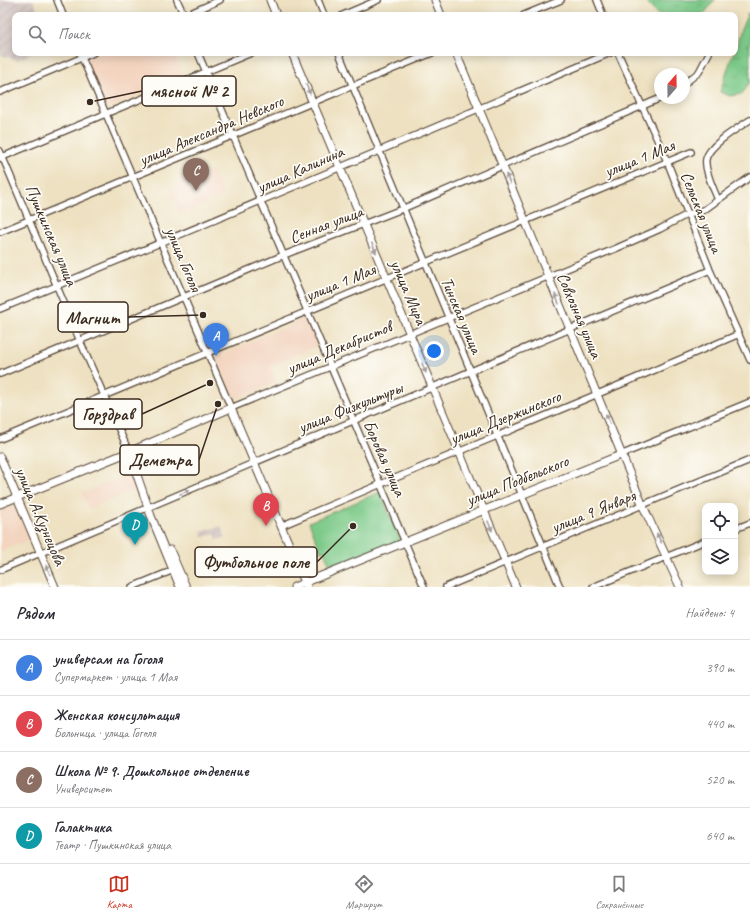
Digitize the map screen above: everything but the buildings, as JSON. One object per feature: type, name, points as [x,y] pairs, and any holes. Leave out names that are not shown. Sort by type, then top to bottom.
[{"type":"main road","points":[[270,0],[275,12]]},
{"type":"main road","points":[[435,0],[440,12]]},
{"type":"main road","name":"улица Мира","points":[[293,56],[388,278],[432,389],[516,587]]},
{"type":"main road","name":"Совхозная улица","points":[[457,56],[570,330],[623,454],[643,506],[680,587]]},
{"type":"main road","name":"улица Декабристов","points":[[0,504],[129,452],[231,408]]},
{"type":"main road","name":"улица Гоголя","points":[[231,408],[306,585]]},
{"type":"main road","name":"Пушкинская улица","points":[[129,452],[150,507],[155,514],[180,587]]},
{"type":"main road","name":"улица Подбельского","points":[[294,587],[306,585],[483,510],[623,454]]},
{"type":"main road","name":"улица А.Кузнецова","points":[[0,457],[18,496],[55,587]]},
{"type":"main road","name":"Пушкинская улица","points":[[175,569],[186,587]]},
{"type":"street","points":[[57,0],[62,12]]},
{"type":"street","points":[[177,0],[183,12]]},
{"type":"street","points":[[192,12],[220,0]]},
{"type":"street","points":[[318,0],[323,12]]},
{"type":"street","points":[[350,12],[378,0]]},
{"type":"street","points":[[531,12],[561,0]]},
{"type":"street","points":[[597,0],[602,12]]},
{"type":"street","points":[[0,92],[79,56]]},
{"type":"street","name":"улица Гоголя","points":[[81,56],[231,408]]},
{"type":"street","name":"Боровая улица","points":[[199,56],[204,72],[284,255],[424,587]]},
{"type":"street","points":[[1,158],[244,56]]},
{"type":"street","name":"Тинская улица","points":[[340,56],[402,209],[560,587]]},
{"type":"street","name":"улица Александра Невского","points":[[0,232],[425,56]]},
{"type":"street","name":"улица Калинина","points":[[0,309],[260,202],[379,150],[603,56]]},
{"type":"street","name":"Сельская улица","points":[[619,56],[667,161],[710,270],[750,360]]},
{"type":"street","points":[[690,79],[699,72],[707,56]]},
{"type":"street","name":"Сенная улица","points":[[0,374],[184,296],[402,209],[654,101]]},
{"type":"street","points":[[718,200],[706,166],[706,159],[715,145],[750,120]]},
{"type":"street","name":"Пушкинская улица","points":[[0,151],[1,158],[129,452]]},
{"type":"street","name":"улица 1 Мая","points":[[0,439],[691,152]]},
{"type":"street","name":"улица Декабристов","points":[[231,408],[660,229],[688,214],[704,210],[750,177]]},
{"type":"street","name":"улица Физкультуры","points":[[0,570],[150,507],[254,461],[432,389],[710,270]]},
{"type":"street","name":"улица Дзержинского","points":[[281,526],[497,435],[598,396],[739,334]]},
{"type":"street","name":"улица Подбельского","points":[[623,454],[750,402]]},
{"type":"street","name":"улица 9 Января","points":[[446,587],[750,460]]},
{"type":"street","points":[[738,528],[750,523]]},
{"type":"street","points":[[593,587],[702,542]]},
{"type":"street","points":[[132,587],[175,569]]},
{"type":"shaded area","points":[[0,0],[33,0],[39,12],[12,12],[12,56],[26,56],[17,60],[0,55]]},
{"type":"shaded area","points":[[92,56],[174,56],[184,75],[106,109],[85,59]]},
{"type":"shaded area","points":[[212,170],[224,196],[180,215],[168,188]]},
{"type":"shaded area","points":[[306,318],[318,346],[270,366],[277,382],[234,400],[216,357]]},
{"type":"shaded area","points":[[129,474],[136,489],[89,509],[82,493]]},
{"type":"shaded area","points":[[14,505],[29,540],[0,551],[0,511]]},
{"type":"shaded area","points":[[221,526],[225,537],[217,540],[215,534],[203,537],[201,532]]},
{"type":"green space","points":[[643,0],[715,0],[705,12],[655,12]]},
{"type":"green space","points":[[748,13],[750,13],[750,82],[742,94],[730,96],[720,92],[732,56],[738,56],[738,41],[741,29]]},
{"type":"green space","points":[[380,492],[401,542],[336,566],[330,566],[324,551],[321,552],[309,522]]},
{"type":"place","name":"мясной № 2","points":[[90,102]]},
{"type":"place","name":"Школа № 9. Дошкольное отделение","points":[[196,191]]},
{"type":"place","name":"Магнит","points":[[203,315]]},
{"type":"place","name":"универсам на Гоголя","points":[[216,356]]},
{"type":"place","name":"Горздрав","points":[[210,383]]},
{"type":"place","name":"Деметра","points":[[218,404]]},
{"type":"place","name":"Женская консультация","points":[[266,526]]},
{"type":"place","name":"Футбольное поле","points":[[353,526]]},
{"type":"place","name":"Галактика","points":[[135,545]]}]
